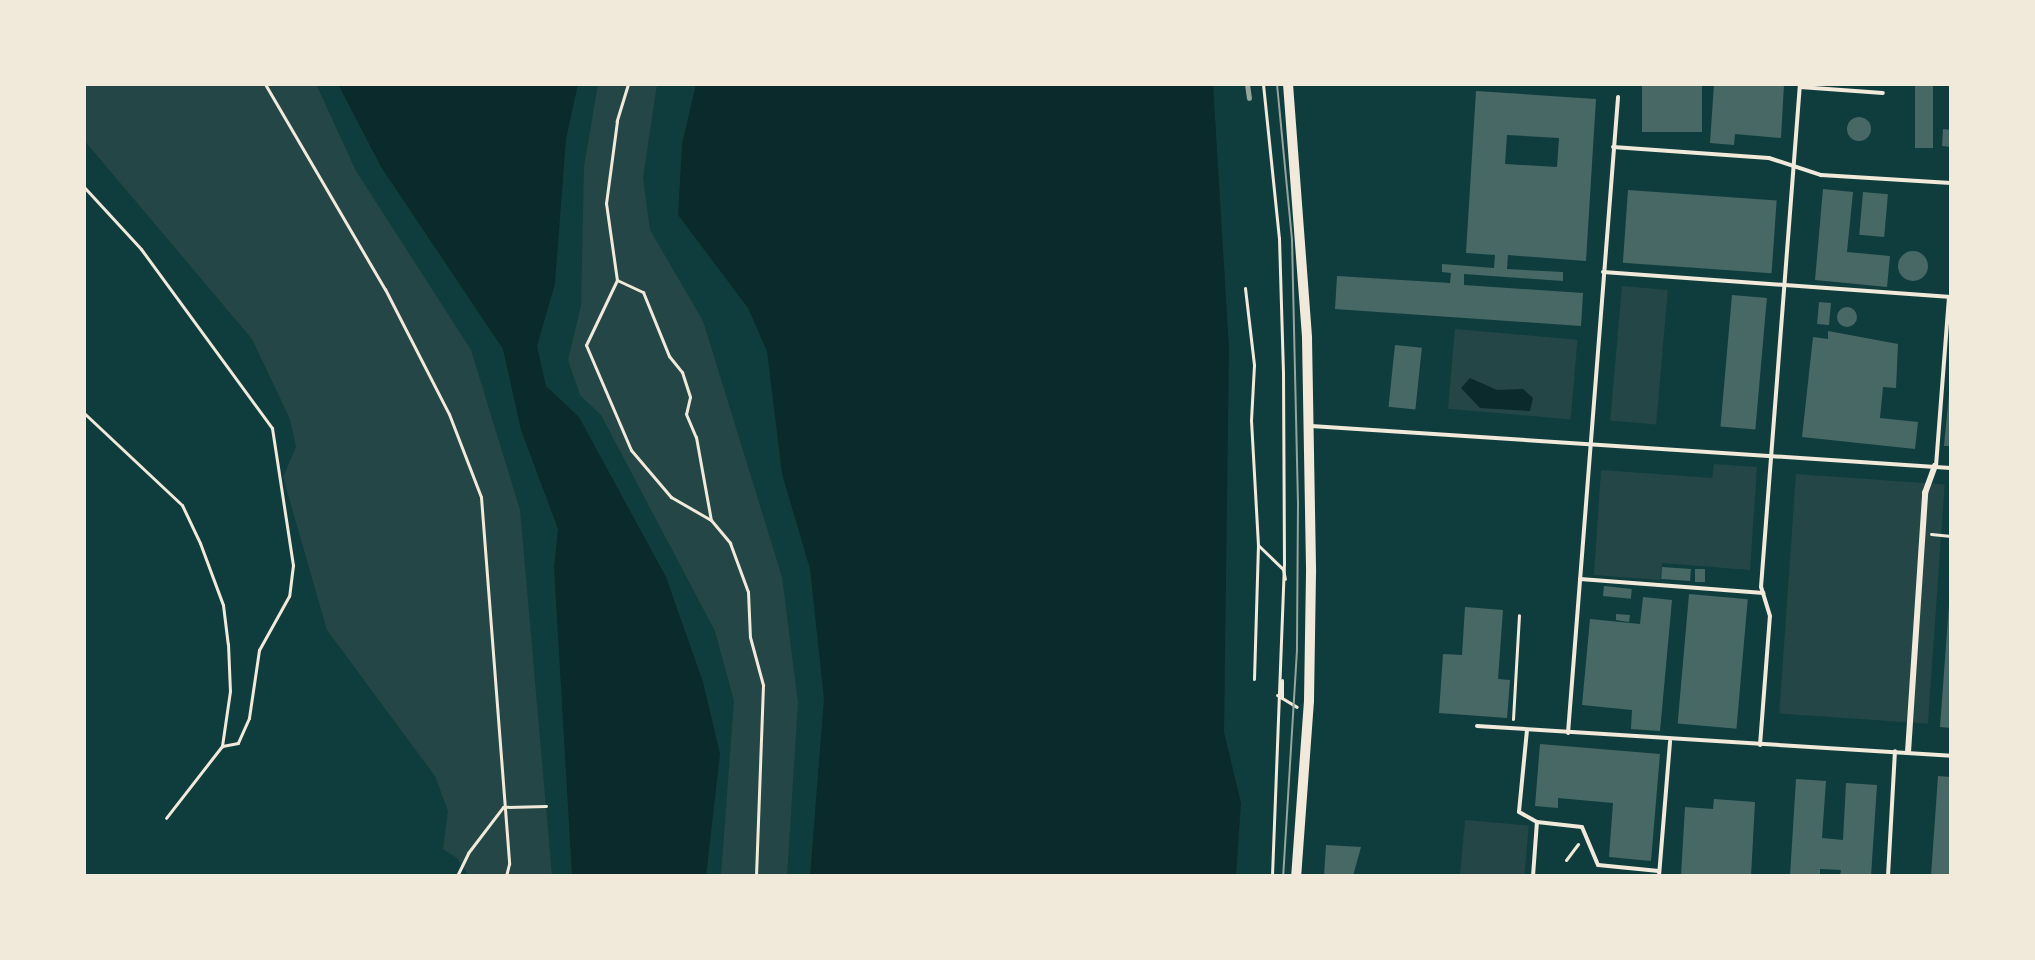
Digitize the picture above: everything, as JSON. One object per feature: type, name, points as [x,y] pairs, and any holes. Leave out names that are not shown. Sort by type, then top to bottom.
[{"type":"street","points":[[1288,84],[1301,216],[1309,426],[1309,701],[1296,876]]},
{"type":"street","points":[[1908,752],[1925,493],[1935,466]]},
{"type":"lane","points":[[1760,745],[1770,616],[1763,593],[1800,86],[1883,93]]},
{"type":"lane","points":[[1568,733],[1618,97]]},
{"type":"lane","points":[[1613,147],[1769,158],[1821,175],[1951,183]]},
{"type":"lane","points":[[1603,272],[1950,297],[1935,466]]},
{"type":"lane","points":[[1309,426],[1951,468]]},
{"type":"lane","points":[[1580,579],[1763,593]]},
{"type":"lane","points":[[1477,726],[1670,741],[1951,756]]},
{"type":"lane","points":[[1527,730],[1519,812],[1537,822],[1582,827],[1598,865],[1659,874],[1670,741]]},
{"type":"lane","points":[[1888,876],[1895,751]]},
{"type":"lane","points":[[1533,876],[1537,822]]},
{"type":"path","points":[[265,84],[385,289],[449,414],[481,497],[506,876]]},
{"type":"path","points":[[628,84],[617,121],[606,203],[617,280],[586,345],[631,450],[671,497],[711,520],[730,543],[748,592],[750,637],[763,685],[756,876]]},
{"type":"path","points":[[1263,84],[1279,238],[1283,569],[1272,876]]},
{"type":"path","points":[[84,187],[141,249],[272,428],[293,565],[289,596],[259,650],[244,731],[238,743],[222,746]]},
{"type":"path","points":[[617,280],[643,292],[669,356],[682,372],[690,397],[686,414],[696,437],[711,520]]},
{"type":"path","points":[[1245,288],[1254,365],[1251,420],[1258,545],[1254,679]]},
{"type":"path","points":[[84,413],[182,505],[223,605],[230,691],[222,746],[166,818]]},
{"type":"path","points":[[1923,534],[1951,536]]},
{"type":"path","points":[[1258,545],[1283,569],[1285,579]]},
{"type":"path","points":[[1512,729],[1519,615]]},
{"type":"path","points":[[1517,651],[1527,652]]},
{"type":"path","points":[[1282,680],[1282,698]]},
{"type":"path","points":[[1514,693],[1523,693]]},
{"type":"path","points":[[503,807],[546,806]]},
{"type":"path","points":[[457,876],[468,853],[503,807]]},
{"type":"path","points":[[1566,860],[1587,839]]},
{"type":"shaded area","points":[[84,84],[316,84],[356,171],[471,350],[520,510],[552,876],[469,876],[457,858],[443,849],[448,811],[435,776],[327,630],[283,477],[296,447],[290,419],[252,339],[84,140]]},
{"type":"shaded area","points":[[338,84],[578,84],[566,139],[555,284],[537,346],[546,386],[579,417],[666,577],[703,682],[720,754],[706,876],[572,876],[554,567],[558,529],[521,430],[503,349],[381,167]]},
{"type":"shaded area","points":[[598,84],[657,84],[643,178],[650,230],[703,321],[782,577],[798,703],[787,876],[721,876],[734,701],[715,631],[601,415],[580,395],[568,360],[581,306],[584,167]]},
{"type":"shaded area","points":[[696,84],[1213,84],[1229,348],[1224,732],[1241,803],[1236,876],[810,876],[824,699],[810,569],[782,474],[767,351],[748,308],[678,215],[682,144]]},
{"type":"shaded area","points":[[1622,286],[1668,290],[1656,424],[1610,420]]},
{"type":"shaded area","points":[[1455,329],[1578,340],[1571,419],[1448,409]]},
{"type":"shaded area","points":[[1470,378],[1497,390],[1523,389],[1533,398],[1530,411],[1480,408],[1461,388]]},
{"type":"shaded area","points":[[1714,464],[1757,467],[1750,570],[1662,563],[1660,580],[1594,575],[1601,470],[1712,478]]},
{"type":"shaded area","points":[[1796,474],[1945,484],[1928,724],[1779,713]]},
{"type":"shaded area","points":[[1465,820],[1529,826],[1524,876],[1460,876]]},
{"type":"building","points":[[1642,84],[1702,84],[1702,132],[1642,132]]},
{"type":"building","points":[[1714,84],[1784,84],[1781,138],[1735,134],[1734,145],[1710,143]]},
{"type":"building","points":[[1915,84],[1933,84],[1933,148],[1915,148]]},
{"type":"building","points":[[1476,91],[1596,99],[1586,261],[1508,255],[1507,269],[1563,272],[1563,281],[1464,274],[1464,285],[1583,293],[1581,326],[1335,309],[1337,276],[1450,283],[1451,273],[1442,272],[1442,264],[1494,268],[1495,255],[1466,253]],"holes":[[[1507,135],[1559,138],[1557,167],[1505,164]]]},
{"type":"building","points":[[1859,117],[1868,120],[1871,129],[1868,138],[1859,141],[1850,138],[1847,129],[1850,120]]},
{"type":"building","points":[[1943,129],[1951,130],[1951,147],[1942,146]]},
{"type":"building","points":[[1823,189],[1853,192],[1847,252],[1890,256],[1887,287],[1815,280]]},
{"type":"building","points":[[1628,190],[1777,200],[1772,273],[1623,263]]},
{"type":"building","points":[[1863,192],[1888,194],[1884,237],[1859,235]]},
{"type":"building","points":[[1913,251],[1919,252],[1927,260],[1927,272],[1919,280],[1913,281],[1907,280],[1899,272],[1898,266],[1899,260],[1907,252]]},
{"type":"building","points":[[1732,295],[1767,298],[1755,430],[1720,426]]},
{"type":"building","points":[[1819,302],[1831,303],[1829,325],[1817,324]]},
{"type":"building","points":[[1847,307],[1854,310],[1857,317],[1854,324],[1847,327],[1840,324],[1837,317],[1840,310]]},
{"type":"building","points":[[1828,331],[1898,344],[1896,388],[1883,387],[1880,418],[1918,422],[1915,449],[1802,437],[1813,337],[1828,339]]},
{"type":"building","points":[[1395,345],[1422,348],[1415,409],[1389,407]]},
{"type":"building","points":[[1949,394],[1951,446],[1944,446]]},
{"type":"building","points":[[1662,567],[1691,569],[1690,581],[1661,579]]},
{"type":"building","points":[[1695,569],[1705,569],[1705,582],[1695,582]]},
{"type":"building","points":[[1604,586],[1632,589],[1631,599],[1603,596]]},
{"type":"building","points":[[1689,594],[1748,599],[1736,729],[1678,724]]},
{"type":"building","points":[[1643,597],[1672,600],[1660,731],[1631,729],[1632,710],[1582,705],[1590,619],[1640,624]]},
{"type":"building","points":[[1951,605],[1951,728],[1940,727]]},
{"type":"building","points":[[1465,607],[1503,610],[1498,679],[1510,680],[1507,718],[1439,713],[1443,654],[1462,655]]},
{"type":"building","points":[[1616,614],[1630,615],[1629,622],[1616,620]]},
{"type":"building","points":[[1540,744],[1660,754],[1651,861],[1609,857],[1613,803],[1558,798],[1558,808],[1535,806]]},
{"type":"building","points":[[1938,776],[1951,777],[1951,876],[1931,876]]},
{"type":"building","points":[[1796,779],[1826,781],[1822,838],[1843,840],[1846,783],[1877,785],[1871,876],[1840,876],[1841,870],[1820,869],[1820,876],[1790,876]]},
{"type":"building","points":[[1714,799],[1755,802],[1751,876],[1681,876],[1685,807],[1713,809]]},
{"type":"building","points":[[1326,845],[1361,847],[1353,876],[1324,876]]},
{"type":"tram line","points":[[1277,84],[1292,240],[1298,502],[1297,650],[1283,876]]},
{"type":"railway","points":[[1247,84],[1249,98]]}]
